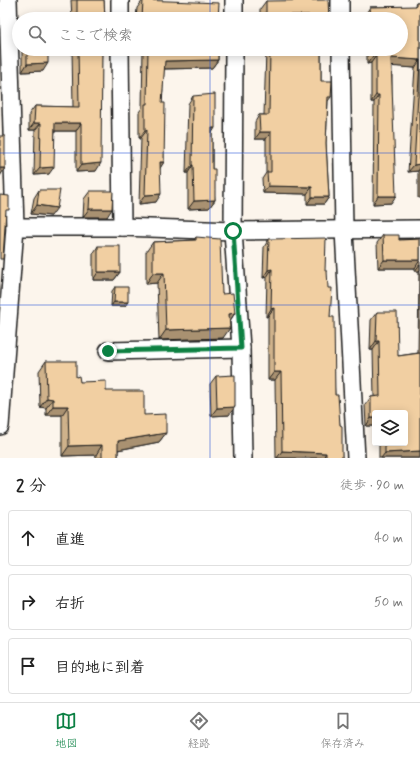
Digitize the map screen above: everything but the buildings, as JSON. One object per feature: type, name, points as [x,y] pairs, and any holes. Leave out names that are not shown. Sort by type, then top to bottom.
[{"type":"street","points":[[0,426],[15,227],[8,0]]},
{"type":"street","points":[[120,0],[120,12]]},
{"type":"street","points":[[234,0],[234,12]]},
{"type":"street","points":[[340,0],[340,12]]},
{"type":"street","points":[[120,56],[122,227]]},
{"type":"street","points":[[234,56],[233,231],[241,348],[243,458]]},
{"type":"street","points":[[341,56],[344,230],[356,458]]},
{"type":"street","points":[[15,227],[122,227],[233,231],[420,229]]},
{"type":"street","points":[[108,351],[241,348]]},
{"type":"route","points":[[108,351],[241,348],[233,231]]}]
